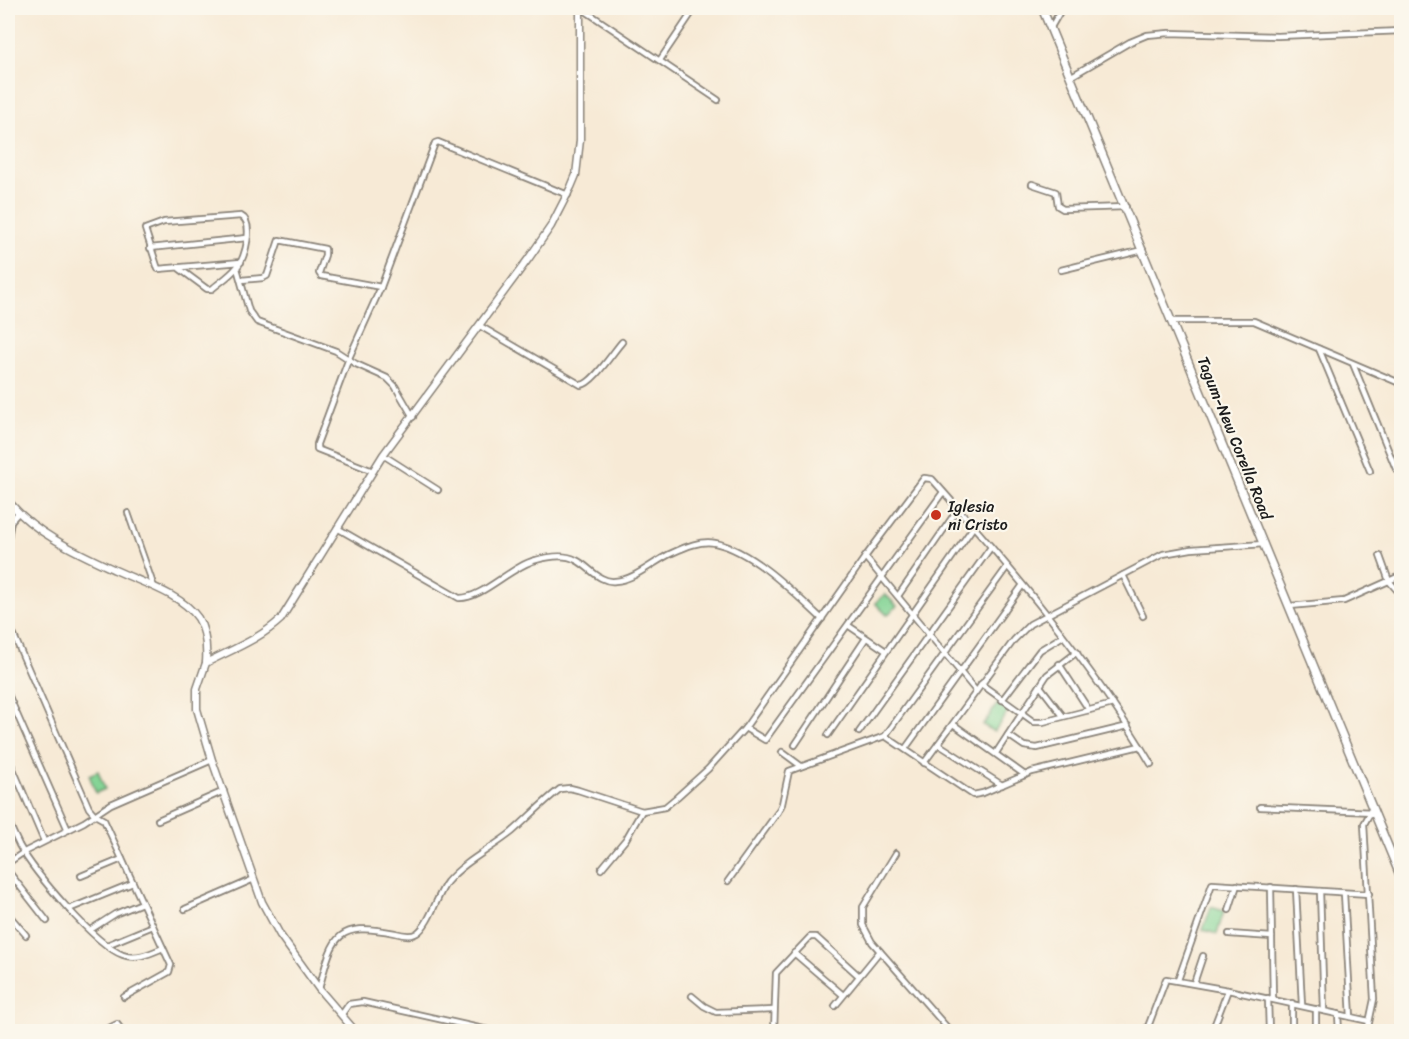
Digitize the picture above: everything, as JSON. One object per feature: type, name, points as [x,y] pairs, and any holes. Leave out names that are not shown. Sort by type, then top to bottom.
[{"type":"main road","name":"Tagum-New Corella Road","points":[[1042,8],[1173,321],[1401,880]]},
{"type":"street","points":[[581,8],[718,100]]},
{"type":"street","points":[[206,663],[251,640],[281,619],[292,605],[383,455],[480,326],[551,226],[576,175],[580,140],[581,8]]},
{"type":"street","points":[[660,60],[695,8]]},
{"type":"street","points":[[1050,28],[1062,8]]},
{"type":"street","points":[[1070,77],[1130,42],[1147,35],[1169,33],[1277,36],[1401,31]]},
{"type":"street","points":[[373,471],[316,447],[349,358],[381,287],[436,142],[568,195]]},
{"type":"street","points":[[1032,184],[1056,192],[1058,206],[1063,209],[1126,207]]},
{"type":"street","points":[[180,269],[210,289],[237,268],[241,262],[249,224],[247,219],[241,216],[164,222],[145,229],[158,269],[180,269],[241,262]]},
{"type":"street","points":[[150,248],[247,238]]},
{"type":"street","points":[[241,280],[267,276],[279,240],[325,249],[319,273],[321,276],[381,287]]},
{"type":"street","points":[[1061,270],[1143,250]]},
{"type":"street","points":[[237,268],[249,311],[257,322],[336,351],[392,381],[413,417]]},
{"type":"street","points":[[1173,321],[1249,320],[1401,384]]},
{"type":"street","points":[[480,326],[581,386],[587,385],[622,342]]},
{"type":"street","points":[[1319,349],[1370,471]]},
{"type":"street","points":[[1353,364],[1396,469]]},
{"type":"street","points":[[383,455],[438,490]]},
{"type":"street","points":[[320,989],[330,950],[339,936],[346,932],[366,929],[406,935],[417,933],[425,923],[442,890],[457,872],[513,831],[560,789],[578,790],[642,811],[656,810],[678,797],[708,769],[745,728],[865,557],[924,478],[932,480],[974,526],[1077,652],[1151,764]]},
{"type":"street","points":[[745,728],[765,740],[943,492]]},
{"type":"street","points":[[8,501],[31,525],[48,536],[113,570],[154,588],[184,605],[197,618],[207,649],[206,663],[196,699],[212,760],[254,879],[273,925],[320,989],[356,1032]]},
{"type":"street","points":[[898,596],[958,509]]},
{"type":"street","points":[[8,538],[9,521],[18,513]]},
{"type":"street","points":[[128,513],[154,588]]},
{"type":"street","points":[[828,735],[974,526]]},
{"type":"street","points":[[337,528],[452,595],[466,598],[533,561],[569,557],[607,581],[615,581],[628,578],[681,549],[702,543],[714,543],[744,556],[764,569],[822,619]]},
{"type":"street","points":[[924,763],[1021,632],[1046,615],[1170,552],[1264,544]]},
{"type":"street","points":[[859,732],[991,547]]},
{"type":"street","points":[[1380,556],[1389,581],[1401,596]]},
{"type":"street","points":[[865,557],[976,691]]},
{"type":"street","points":[[8,559],[8,588]]},
{"type":"street","points":[[728,881],[778,812],[789,771],[885,736],[1007,567]]},
{"type":"street","points":[[1123,574],[1143,616]]},
{"type":"street","points":[[1290,606],[1344,600],[1401,575]]},
{"type":"street","points":[[905,750],[1022,586]]},
{"type":"street","points":[[8,622],[89,808],[104,820],[171,964],[169,972],[124,997]]},
{"type":"street","points":[[849,626],[886,651]]},
{"type":"street","points":[[1002,700],[1040,650],[1063,636]]},
{"type":"street","points":[[795,746],[866,638]]},
{"type":"street","points":[[996,753],[1047,675],[1077,652]]},
{"type":"street","points":[[1059,664],[1089,710]]},
{"type":"street","points":[[981,684],[1020,714],[1037,722],[1113,704]]},
{"type":"street","points":[[1040,686],[1063,717]]},
{"type":"street","points":[[8,694],[68,830]]},
{"type":"street","points":[[952,724],[1025,775]]},
{"type":"street","points":[[1008,735],[1024,746],[1037,748],[1128,726]]},
{"type":"street","points":[[885,736],[973,795],[1025,775],[1140,746]]},
{"type":"street","points":[[938,744],[1002,785]]},
{"type":"street","points":[[782,752],[801,766]]},
{"type":"street","points":[[8,757],[44,841]]},
{"type":"street","points":[[8,863],[24,852],[125,798],[212,760]]},
{"type":"street","points":[[158,820],[224,791]]},
{"type":"street","points":[[1260,807],[1374,812]]},
{"type":"street","points":[[601,869],[626,839],[642,811]]},
{"type":"street","points":[[1367,1032],[1374,999],[1364,824],[1374,812]]},
{"type":"street","points":[[8,820],[24,852],[69,909],[107,945],[124,955],[134,957],[163,948]]},
{"type":"street","points":[[896,853],[863,907],[863,925],[880,951],[951,1032]]},
{"type":"street","points":[[81,876],[122,859]]},
{"type":"street","points":[[8,871],[47,921]]},
{"type":"street","points":[[185,909],[254,879]]},
{"type":"street","points":[[69,909],[133,883]]},
{"type":"street","points":[[1178,980],[1212,884],[1369,894]]},
{"type":"street","points":[[1229,910],[1238,885]]},
{"type":"street","points":[[1269,1032],[1271,888]]},
{"type":"street","points":[[1296,889],[1302,1005]]},
{"type":"street","points":[[1320,891],[1324,1011]]},
{"type":"street","points":[[1344,892],[1351,1017]]},
{"type":"street","points":[[90,930],[115,914],[142,903]]},
{"type":"street","points":[[8,914],[26,935]]},
{"type":"street","points":[[107,945],[153,926]]},
{"type":"street","points":[[1229,934],[1272,937]]},
{"type":"street","points":[[774,1032],[775,976],[810,937],[815,936],[859,976]]},
{"type":"street","points":[[835,1006],[880,951]]},
{"type":"street","points":[[794,953],[843,995]]},
{"type":"street","points":[[1194,983],[1203,956]]},
{"type":"street","points":[[1146,1032],[1166,979],[1302,1005],[1369,1021]]},
{"type":"street","points":[[1213,1029],[1228,990]]},
{"type":"street","points":[[692,996],[716,1012],[774,1010]]},
{"type":"street","points":[[342,1014],[349,1004],[363,1002],[497,1032]]},
{"type":"street","points":[[1292,1003],[1292,1032]]},
{"type":"street","points":[[1316,1009],[1316,1032]]},
{"type":"street","points":[[1338,1014],[1339,1032]]},
{"type":"street","points":[[101,1032],[118,1024],[123,1032]]},
{"type":"green space","points":[[885,594],[897,606],[887,615],[875,603]]},
{"type":"green space","points":[[998,703],[1009,710],[994,732],[983,725]]},
{"type":"green space","points":[[98,771],[105,789],[96,793],[89,775]]},
{"type":"green space","points":[[1211,907],[1224,911],[1217,934],[1203,930]]},
{"type":"place","name":"Iglesia ni Cristo","points":[[936,515]]}]
